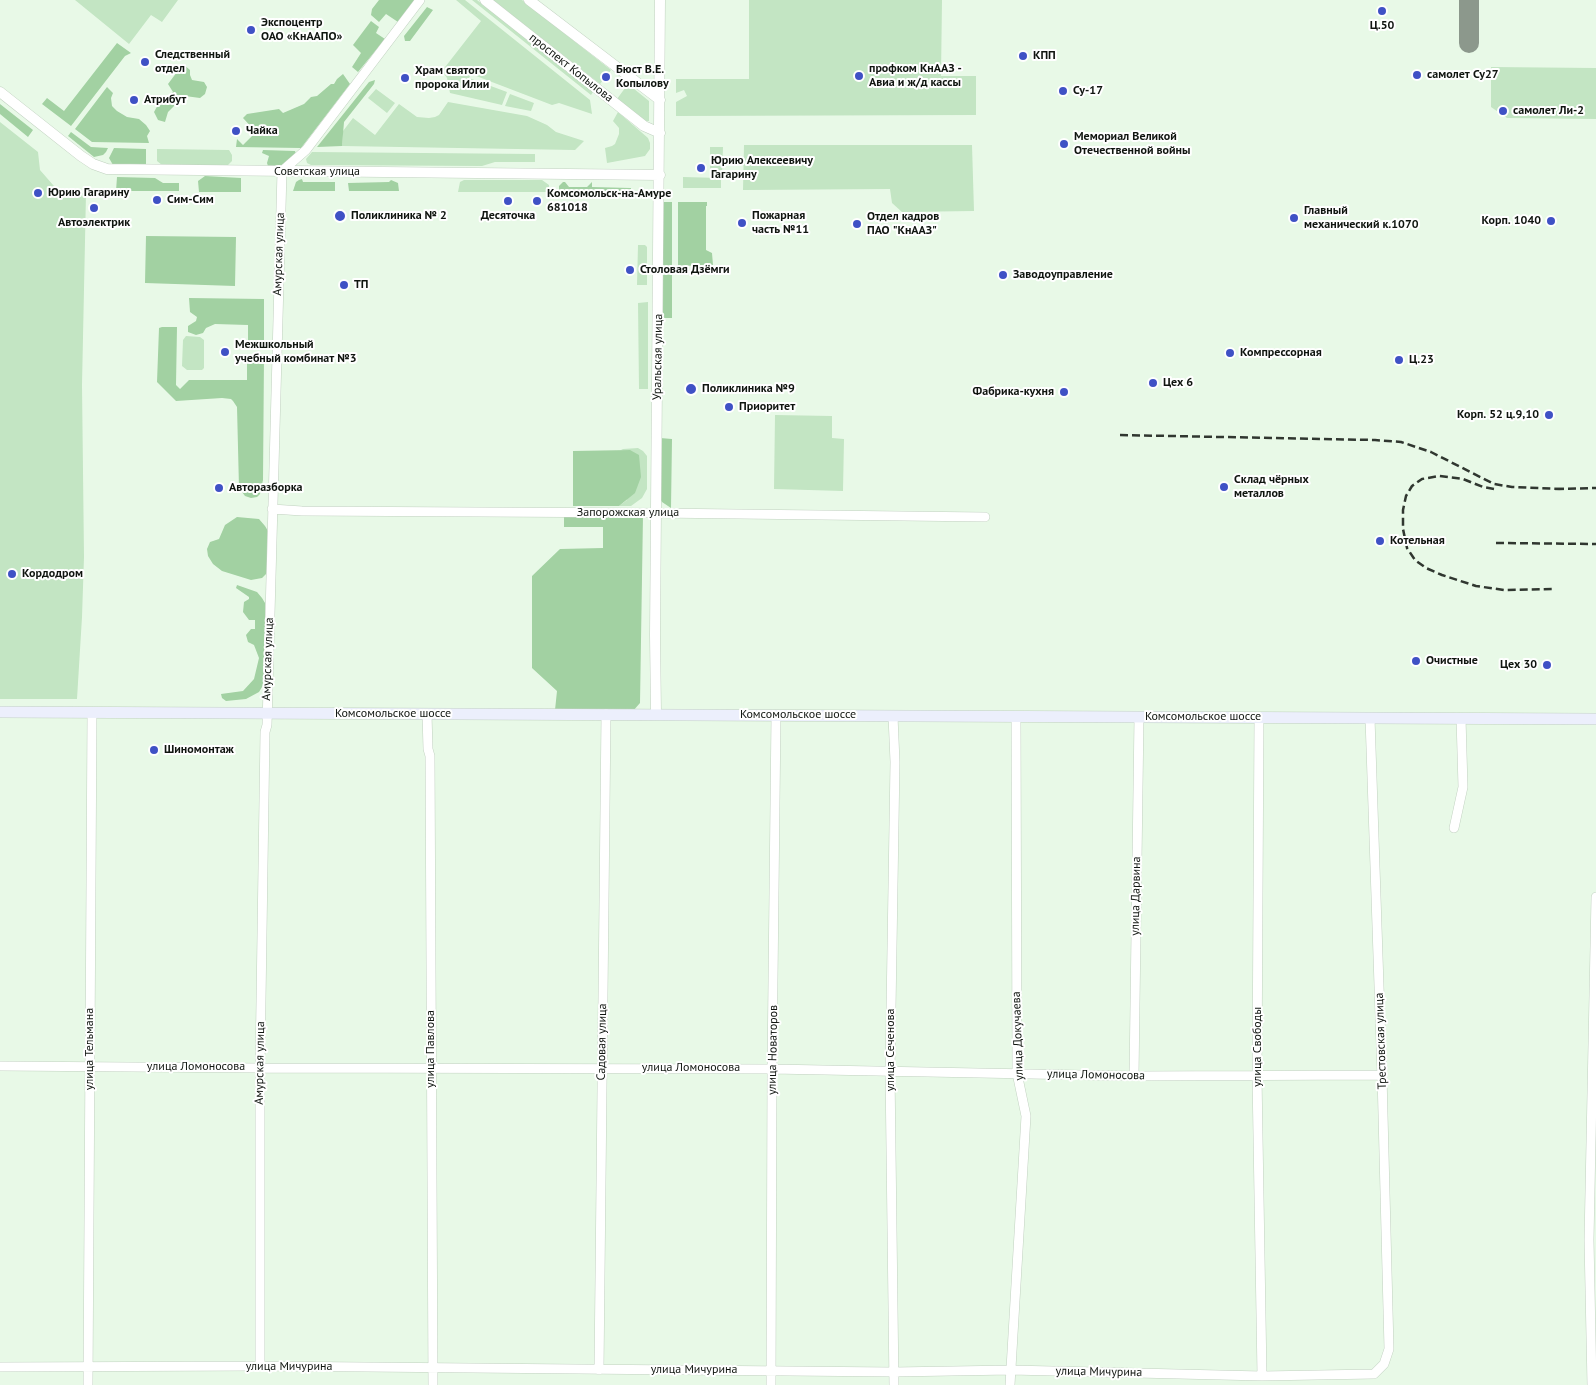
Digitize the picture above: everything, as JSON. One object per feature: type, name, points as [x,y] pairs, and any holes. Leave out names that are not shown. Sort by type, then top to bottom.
[{"type":"main road","name":"Комсомольское шоссе","points":[[0,712],[1596,719]]},
{"type":"street","points":[[282,171],[306,150],[420,0]]},
{"type":"street","name":"проспект Копылова","points":[[485,0],[644,126],[660,132]]},
{"type":"street","points":[[529,0],[660,100]]},
{"type":"street","name":"Уральская улица","points":[[656,714],[660,0]]},
{"type":"street","name":"Советская улица","points":[[0,92],[81,156],[106,170],[660,175]]},
{"type":"street","name":"Амурская улица","points":[[260,1366],[260,1068],[266,713],[282,171]]},
{"type":"street","name":"Запорожская улица","points":[[272,509],[302,511],[985,517]]},
{"type":"street","name":"улица Тельмана","points":[[88,1385],[92,713]]},
{"type":"street","name":"улица Павлова","points":[[428,714],[428,749],[430,756],[433,1385]]},
{"type":"street","name":"Садовая улица","points":[[599,1370],[606,714]]},
{"type":"street","name":"улица Новаторов","points":[[771,1385],[776,715]]},
{"type":"street","name":"улица Сеченова","points":[[893,716],[895,762],[890,1071],[894,1385]]},
{"type":"street","name":"улица Докучаева","points":[[1010,1385],[1026,1116],[1017,1074],[1016,716]]},
{"type":"street","name":"улица Дарвина","points":[[1134,1076],[1138,717]]},
{"type":"street","name":"улица Свободы","points":[[1259,717],[1257,1076],[1262,1376]]},
{"type":"street","name":"Трестовская улица","points":[[1370,718],[1389,1349],[1384,1364]]},
{"type":"street","points":[[1454,828],[1463,787],[1461,718]]},
{"type":"street","points":[[1592,1385],[1589,1240],[1596,897]]},
{"type":"street","name":"улица Ломоносова","points":[[0,1066],[772,1069],[1134,1076],[1382,1076]]},
{"type":"street","name":"улица Мичурина","points":[[0,1367],[260,1366],[894,1372],[1010,1370],[1326,1376],[1374,1374],[1384,1364]]},
{"type":"green space","points":[[75,0],[178,0],[162,22],[151,15],[129,44]]},
{"type":"green space","points":[[379,0],[415,0],[398,22],[386,14],[379,22],[371,15],[372,9]]},
{"type":"green space","points":[[456,0],[465,0],[590,100],[592,114],[559,103],[552,105],[471,74],[469,78],[507,92],[502,105],[450,93],[447,78],[442,71],[481,21]]},
{"type":"green space","points":[[472,0],[477,0],[593,92],[591,95]]},
{"type":"green space","points":[[493,0],[522,0],[611,70],[600,84]]},
{"type":"green space","points":[[749,0],[942,0],[941,76],[976,76],[976,115],[676,116],[676,102],[687,96],[684,90],[676,93],[676,79],[749,79]]},
{"type":"green space","points":[[427,7],[433,10],[410,41],[405,41],[404,36]]},
{"type":"green space","points":[[371,21],[379,27],[376,33],[385,39],[358,72],[352,67],[361,53],[353,45]]},
{"type":"green space","points":[[117,43],[131,53],[125,56],[71,126],[42,104],[47,98],[64,111]]},
{"type":"green space","points":[[183,64],[190,70],[192,80],[204,82],[207,87],[205,94],[200,98],[185,96],[168,112],[165,122],[158,120],[154,112],[159,103],[173,92],[168,84]]},
{"type":"green space","points":[[1491,67],[1596,68],[1596,119],[1507,118],[1491,107]]},
{"type":"green space","points":[[343,74],[350,84],[301,148],[236,147],[237,139],[243,145],[256,132],[243,118],[247,114],[279,109],[283,113],[304,104],[311,97],[317,96],[331,84],[334,84]]},
{"type":"green space","points":[[375,80],[374,84],[344,122],[342,146],[317,147],[369,82]]},
{"type":"green space","points":[[628,84],[649,101],[649,121],[645,121],[617,99]]},
{"type":"green space","points":[[107,87],[113,93],[111,98],[112,106],[117,111],[127,117],[139,119],[146,125],[150,131],[147,136],[149,143],[92,142],[75,129]]},
{"type":"green space","points":[[376,89],[395,103],[387,113],[368,98]]},
{"type":"green space","points":[[510,94],[534,103],[531,111],[505,106]]},
{"type":"green space","points":[[448,102],[527,116],[547,125],[556,132],[584,141],[575,150],[342,146],[343,131],[353,118],[375,135],[399,104],[417,117],[429,118],[439,115]]},
{"type":"green space","points":[[0,104],[33,130],[28,137],[0,114]]},
{"type":"green space","points":[[618,112],[648,138],[650,149],[645,156],[607,163],[605,148],[615,144],[619,134],[619,128],[613,121]]},
{"type":"green space","points":[[0,122],[38,152],[40,170],[60,193],[86,193],[82,385],[84,557],[77,699],[0,699]]},
{"type":"green space","points":[[71,132],[91,147],[108,148],[106,152],[103,155],[94,157],[68,136]]},
{"type":"green space","points":[[744,145],[972,145],[974,211],[902,212],[892,203],[890,189],[743,190]]},
{"type":"green space","points":[[710,147],[723,147],[722,175],[710,175]]},
{"type":"green space","points":[[114,148],[146,149],[146,164],[113,165],[109,158]]},
{"type":"green space","points":[[157,149],[229,150],[232,155],[232,161],[228,165],[162,165],[157,161]]},
{"type":"green space","points":[[263,150],[295,151],[296,154],[282,166],[268,166],[269,156],[262,153]]},
{"type":"green space","points":[[312,152],[535,154],[535,162],[495,162],[482,166],[311,165],[307,163],[306,159]]},
{"type":"green space","points":[[205,176],[241,178],[241,192],[199,192],[198,181]]},
{"type":"green space","points":[[117,177],[155,178],[163,183],[179,183],[179,191],[116,191]]},
{"type":"green space","points":[[683,177],[721,178],[721,188],[683,188]]},
{"type":"green space","points":[[302,179],[303,182],[335,182],[335,191],[293,191],[296,182]]},
{"type":"green space","points":[[391,180],[398,183],[399,191],[349,191],[348,183],[389,182]]},
{"type":"green space","points":[[464,180],[542,180],[549,185],[549,192],[458,192],[460,182]]},
{"type":"green space","points":[[563,182],[569,187],[587,187],[592,182],[592,187],[631,188],[631,194],[559,193],[559,186]]},
{"type":"green space","points":[[662,202],[672,202],[672,318],[662,318]]},
{"type":"green space","points":[[678,202],[707,202],[706,250],[712,253],[713,265],[678,266]]},
{"type":"green space","points":[[146,236],[236,237],[235,286],[145,283]]},
{"type":"green space","points":[[638,245],[645,245],[647,247],[647,285],[637,285]]},
{"type":"green space","points":[[189,298],[264,299],[264,346],[248,346],[248,325],[215,324],[206,328],[203,333],[196,335],[188,332],[188,326],[196,321],[197,317],[190,312]]},
{"type":"green space","points":[[648,302],[648,389],[639,389],[638,303]]},
{"type":"green space","points":[[177,327],[176,385],[180,389],[189,380],[247,380],[247,356],[264,356],[263,480],[260,494],[257,497],[245,496],[239,488],[237,407],[233,401],[222,398],[176,401],[157,382],[159,328]]},
{"type":"green space","points":[[186,336],[200,337],[204,340],[204,368],[202,370],[187,370],[182,366],[183,340]]},
{"type":"green space","points":[[775,415],[832,416],[832,438],[844,439],[843,491],[774,489]]},
{"type":"green space","points":[[660,438],[672,439],[671,508],[662,502],[659,497]]},
{"type":"green space","points":[[638,448],[647,456],[647,489],[642,498],[631,506],[619,506],[627,500],[630,450],[621,450]]},
{"type":"green space","points":[[630,450],[639,455],[641,477],[635,493],[619,506],[573,506],[573,451]]},
{"type":"green space","points":[[564,515],[643,515],[640,703],[633,711],[555,710],[557,691],[532,668],[532,576],[560,549],[603,548],[603,527],[564,527]]},
{"type":"green space","points":[[237,517],[259,519],[268,531],[268,572],[262,578],[251,580],[222,571],[213,564],[208,556],[207,549],[210,542],[219,539],[225,525]]},
{"type":"green space","points":[[237,585],[257,592],[265,603],[265,682],[259,692],[246,699],[226,701],[222,698],[221,694],[243,691],[254,679],[259,658],[254,645],[248,642],[246,635],[251,629],[255,629],[255,620],[249,620],[243,612],[244,602],[249,597],[236,588]]},
{"type":"taxiway","points":[[1469,0],[1469,43]]},
{"type":"railway","points":[[1120,435],[1401,442],[1431,452],[1494,484],[1512,487],[1563,489]]},
{"type":"railway","points":[[1494,489],[1463,479],[1439,476],[1422,479],[1412,486],[1406,496],[1403,510],[1403,529],[1407,548],[1415,560],[1426,568],[1476,586],[1504,590],[1552,589]]},
{"type":"railway","points":[[1556,489],[1596,488]]},
{"type":"railway","points":[[1496,543],[1596,544]]},
{"type":"place","name":"Ц.50","points":[[1382,11]]},
{"type":"place","name":"Экспоцентр ОАО «КнААПО»","points":[[251,30]]},
{"type":"place","name":"КПП","points":[[1023,56]]},
{"type":"place","name":"Следственный отдел","points":[[145,62]]},
{"type":"place","name":"самолет Су27","points":[[1417,75]]},
{"type":"place","name":"профком КнААЗ - Авиа и ж/д кассы","points":[[859,76]]},
{"type":"place","name":"Бюст В.Е. Копылову","points":[[606,77]]},
{"type":"place","name":"Храм святого пророка Илии","points":[[405,78]]},
{"type":"place","name":"Су-17","points":[[1063,91]]},
{"type":"place","name":"Атрибут","points":[[134,100]]},
{"type":"place","name":"самолет Ли-2","points":[[1503,111]]},
{"type":"place","name":"Чайка","points":[[236,131]]},
{"type":"place","name":"Мемориал Великой Отечественной войны","points":[[1064,144]]},
{"type":"place","name":"Юрию Алексеевичу Гагарину","points":[[701,168]]},
{"type":"place","name":"Юрию Гагарину","points":[[38,193]]},
{"type":"place","name":"Сим-Сим","points":[[157,200]]},
{"type":"place","name":"Десяточка","points":[[508,201]]},
{"type":"place","name":"Комсомольск-на-Амуре 681018","points":[[537,201]]},
{"type":"place","name":"Автоэлектрик","points":[[94,208]]},
{"type":"place","name":"Поликлиника № 2","points":[[340,216]]},
{"type":"place","name":"Главный механический к.1070","points":[[1294,218]]},
{"type":"place","name":"Корп. 1040","points":[[1551,221]]},
{"type":"place","name":"Пожарная часть №11","points":[[742,223]]},
{"type":"place","name":"Отдел кадров ПАО \"КнААЗ\"","points":[[857,224]]},
{"type":"place","name":"Столовая Дзёмги","points":[[630,270]]},
{"type":"place","name":"Заводоуправление","points":[[1003,275]]},
{"type":"place","name":"ТП","points":[[344,285]]},
{"type":"place","name":"Межшкольный учебный комбинат №3","points":[[225,352]]},
{"type":"place","name":"Компрессорная","points":[[1230,353]]},
{"type":"place","name":"Ц.23","points":[[1399,360]]},
{"type":"place","name":"Цех 6","points":[[1153,383]]},
{"type":"place","name":"Поликлиника №9","points":[[691,389]]},
{"type":"place","name":"Фабрика-кухня","points":[[1064,392]]},
{"type":"place","name":"Приоритет","points":[[729,407]]},
{"type":"place","name":"Корп. 52 ц.9,10","points":[[1549,415]]},
{"type":"place","name":"Склад чёрных металлов","points":[[1224,487]]},
{"type":"place","name":"Авторазборка","points":[[219,488]]},
{"type":"place","name":"Котельная","points":[[1380,541]]},
{"type":"place","name":"Кордодром","points":[[12,574]]},
{"type":"place","name":"Очистные","points":[[1416,661]]},
{"type":"place","name":"Цех 30","points":[[1547,665]]},
{"type":"place","name":"Шиномонтаж","points":[[154,750]]}]
